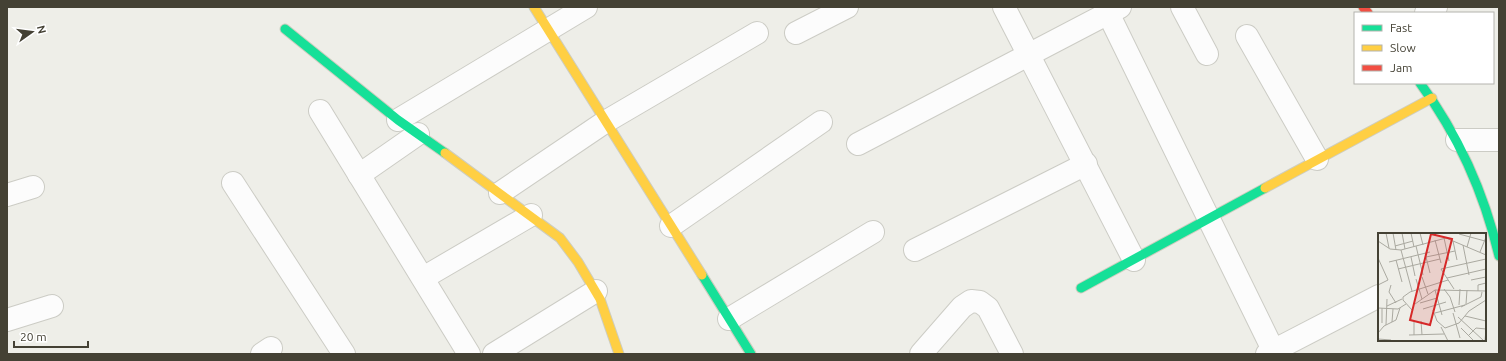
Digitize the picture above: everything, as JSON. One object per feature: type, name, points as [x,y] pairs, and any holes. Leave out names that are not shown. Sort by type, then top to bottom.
[{"type":"street","points":[[534,7],[751,354]]},
{"type":"street","points":[[398,120],[586,7]]},
{"type":"street","points":[[1004,7],[1134,260]]},
{"type":"street","points":[[1182,7],[1207,54]]},
{"type":"street","points":[[796,33],[842,8]]},
{"type":"street","points":[[858,144],[1114,10],[1208,218],[1272,353],[1378,297]]},
{"type":"street","points":[[285,29],[398,120],[531,215],[560,238],[578,262],[600,299],[619,354]]},
{"type":"street","points":[[500,193],[606,122],[757,33]]},
{"type":"street","points":[[1247,36],[1317,159]]},
{"type":"street","points":[[1421,84],[1432,98],[1458,140],[1483,196],[1490,238],[1499,256]]},
{"type":"street","points":[[1081,288],[1432,98]]},
{"type":"street","points":[[320,111],[469,354]]},
{"type":"street","points":[[671,226],[821,122]]},
{"type":"street","points":[[359,175],[418,134]]},
{"type":"street","points":[[1458,140],[1499,140]]},
{"type":"street","points":[[915,250],[1086,164]]},
{"type":"street","points":[[232,183],[344,354]]},
{"type":"street","points":[[7,196],[34,187]]},
{"type":"street","points":[[423,278],[531,215]]},
{"type":"street","points":[[729,319],[873,232]]},
{"type":"street","points":[[494,354],[596,292]]},
{"type":"street","points":[[921,354],[962,306],[971,301],[980,302],[988,308],[1012,354]]},
{"type":"street","points":[[7,320],[52,306]]},
{"type":"traffic: fast","points":[[285,29],[398,120],[445,153]]},
{"type":"traffic: fast","points":[[1421,84],[1447,123],[1468,165],[1486,209],[1499,256]]},
{"type":"traffic: fast","points":[[1081,288],[1265,188]]},
{"type":"traffic: fast","points":[[702,275],[751,354]]},
{"type":"traffic: slow","points":[[534,7],[702,275]]},
{"type":"traffic: slow","points":[[1265,188],[1432,98]]},
{"type":"traffic: slow","points":[[445,153],[560,238],[578,262],[600,299],[619,354]]},
{"type":"traffic: jam","points":[[1363,7],[1367,12]]}]
